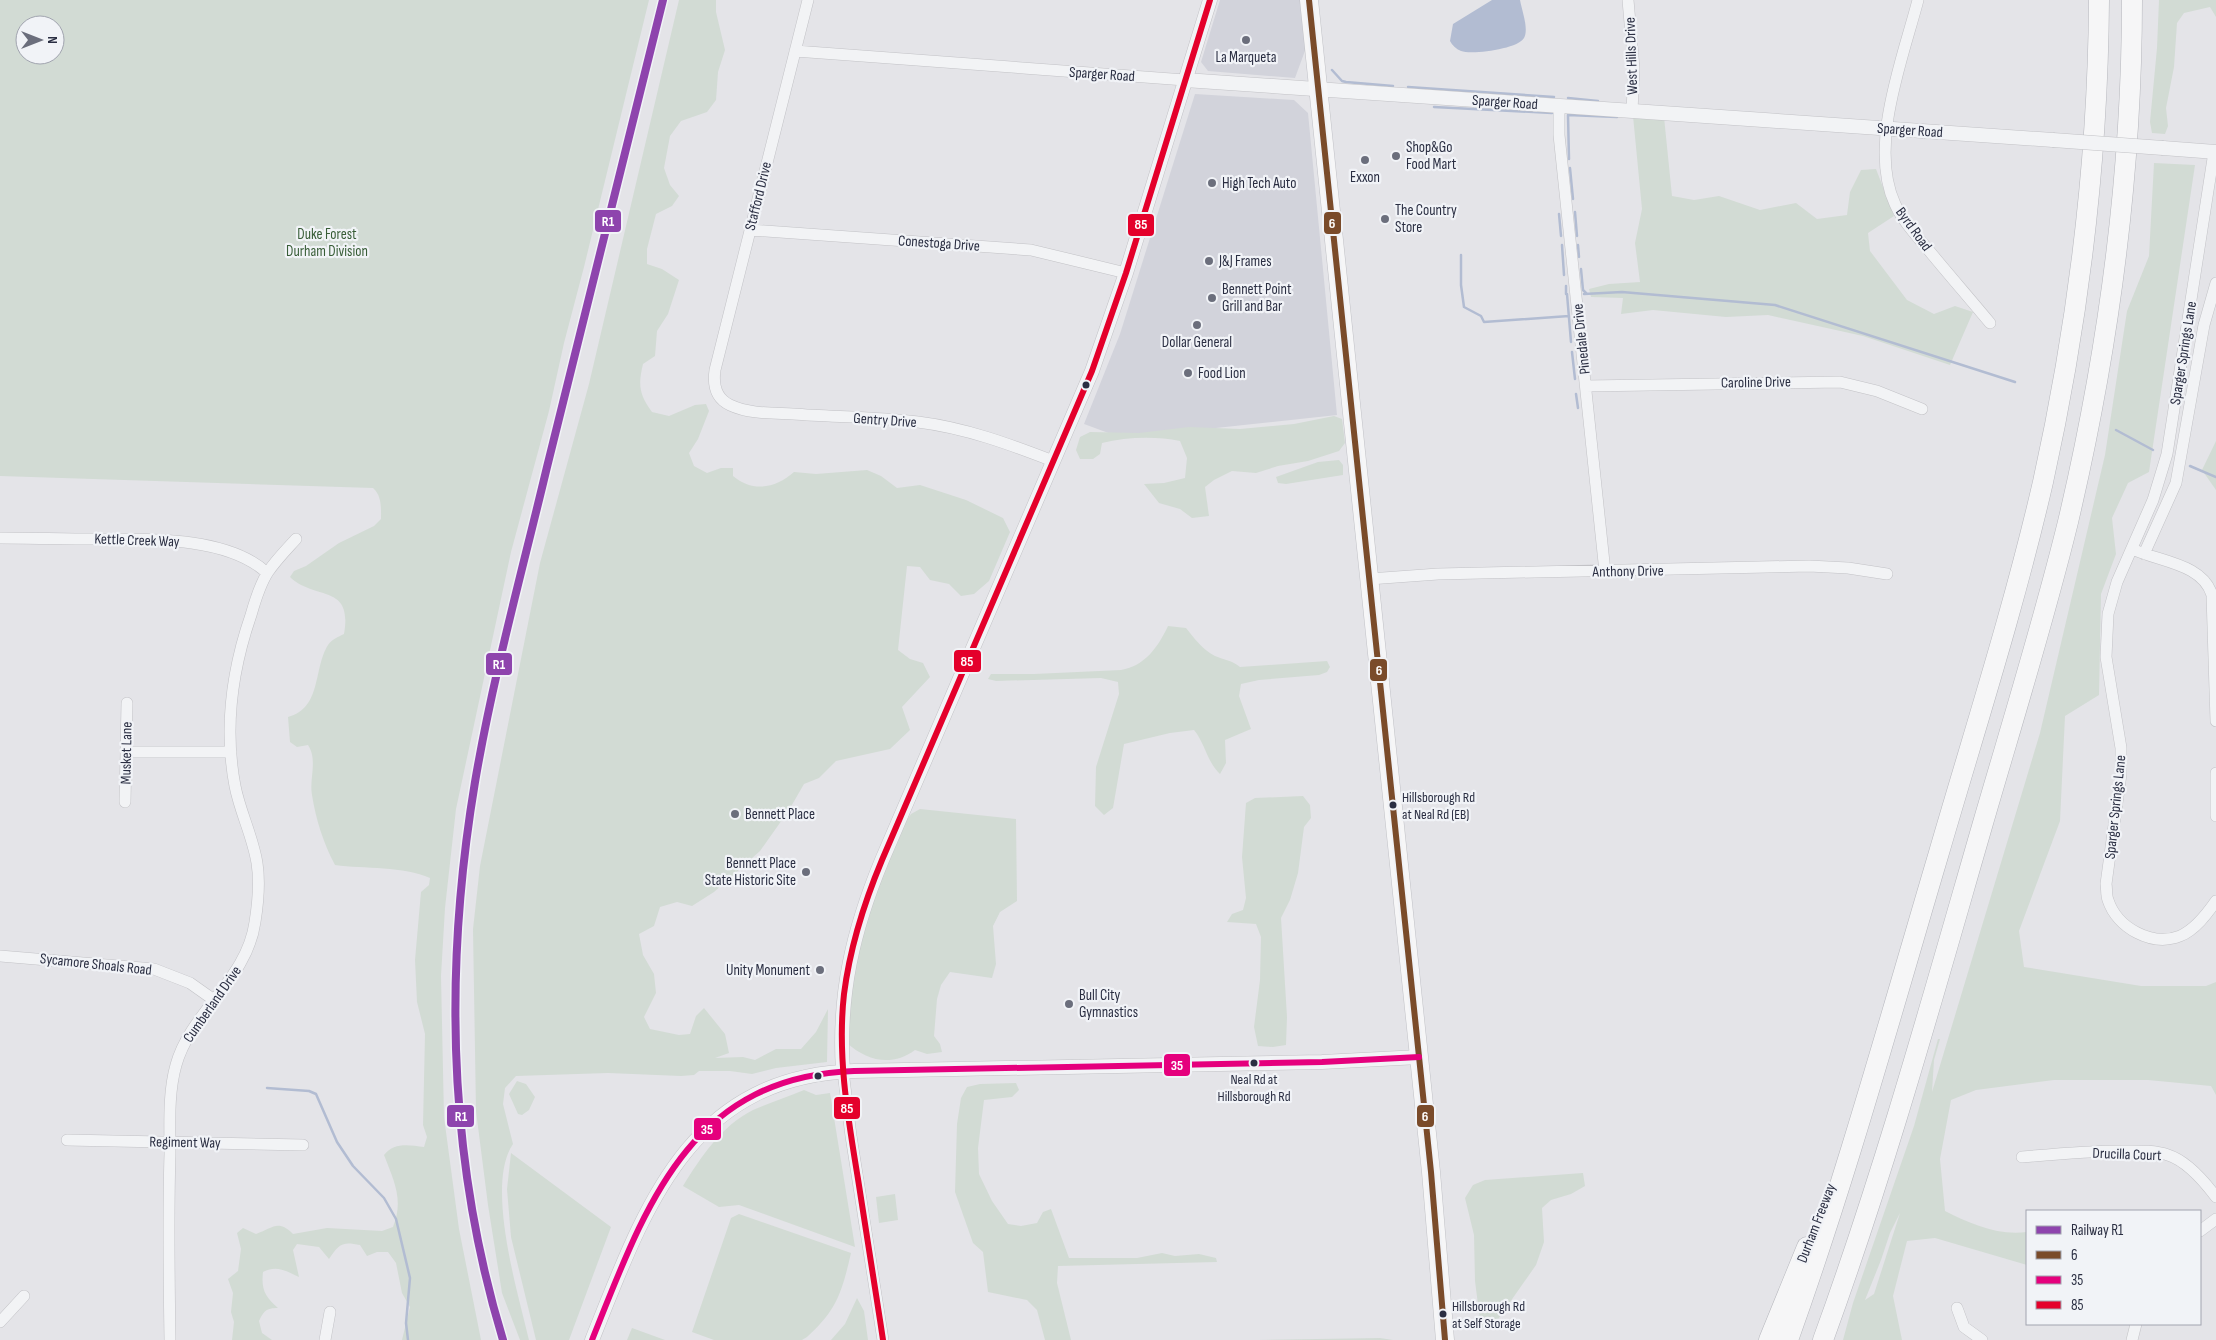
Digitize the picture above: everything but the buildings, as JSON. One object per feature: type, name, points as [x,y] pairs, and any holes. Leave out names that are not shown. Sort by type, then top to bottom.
[{"type":"highway","points":[[1788,1340],[1827,1228],[1865,1107],[2018,582],[2053,435],[2073,319],[2085,230],[2094,118],[2099,0]]},
{"type":"highway","points":[[1823,1340],[1888,1149],[2068,521],[2096,391],[2119,230],[2129,100],[2132,0]]},
{"type":"highway","name":"Durham Freeway","points":[[1769,1340],[1847,1141],[1865,1107]]},
{"type":"main road","points":[[1309,0],[1395,842],[1419,1057],[1445,1340]]},
{"type":"street","name":"Stafford Drive","points":[[717,393],[714,386],[715,370],[808,0]]},
{"type":"street","points":[[882,1340],[849,1127],[843,1071],[844,994],[852,950],[863,910],[882,860],[1092,371],[1126,273],[1210,0]]},
{"type":"street","name":"West Hills Drive","points":[[1628,0],[1634,69],[1632,111]]},
{"type":"street","name":"Byrd Road","points":[[1918,0],[1886,129],[1886,171],[1895,204],[1908,225],[1990,323]]},
{"type":"street","name":"Sparger Road","points":[[795,52],[2215,152]]},
{"type":"street","name":"Pinedale Drive","points":[[1559,106],[1559,134],[1605,572]]},
{"type":"street","name":"Sparger Springs Lane","points":[[2215,152],[2167,454],[2153,500],[2117,582],[2108,614],[2106,657],[2121,748],[2121,774],[2115,833],[2106,884],[2108,900],[2118,919],[2131,930],[2148,938],[2165,939],[2181,936],[2207,914],[2216,901]]},
{"type":"street","name":"Conestoga Drive","points":[[750,230],[1031,250],[1126,273]]},
{"type":"street","name":"Sparger Springs Lane","points":[[2144,554],[2176,483],[2204,325],[2216,283]]},
{"type":"street","name":"Caroline Drive","points":[[1586,386],[1840,382],[1877,391],[1922,409]]},
{"type":"street","name":"Gentry Drive","points":[[717,393],[727,404],[755,412],[917,422],[961,429],[988,436],[1053,461]]},
{"type":"street","name":"Kettle Creek Way","points":[[0,538],[180,541],[231,553],[245,559],[267,573]]},
{"type":"street","name":"Cumberland Drive","points":[[170,1340],[168,1234],[170,1142],[172,1088],[176,1065],[187,1037],[236,973],[245,956],[255,925],[258,899],[257,862],[240,810],[231,752],[231,707],[234,670],[244,633],[267,573],[296,540]]},
{"type":"street","points":[[2131,549],[2193,572],[2204,579],[2210,588],[2212,595],[2216,721]]},
{"type":"street","name":"Anthony Drive","points":[[1369,579],[1413,575],[1809,566],[1848,568],[1887,574]]},
{"type":"street","name":"Musket Lane","points":[[125,802],[127,704]]},
{"type":"street","points":[[126,752],[231,752]]},
{"type":"street","points":[[2216,773],[2216,816]]},
{"type":"street","name":"Sycamore Shoals Road","points":[[0,956],[154,969],[190,983],[214,1000]]},
{"type":"street","points":[[592,1340],[640,1227],[682,1157],[707,1127],[733,1106],[770,1087],[811,1075],[843,1071],[1322,1062],[1419,1057]]},
{"type":"street","name":"Regiment Way","points":[[67,1140],[303,1145]]},
{"type":"street","name":"Drucilla Court","points":[[2022,1156],[2096,1151],[2137,1151],[2167,1154],[2197,1174],[2216,1197]]},
{"type":"street","points":[[2201,1230],[2216,1218]]},
{"type":"street","points":[[0,1322],[24,1296]]},
{"type":"street","points":[[1957,1308],[1964,1327],[1982,1340]]},
{"type":"street","points":[[325,1340],[330,1312]]},
{"type":"street","points":[[2132,1340],[2136,1325]]},
{"type":"shaded area","points":[[1220,0],[1301,0],[1306,48],[1295,78],[1208,71],[1201,62]]},
{"type":"shaded area","points":[[1195,94],[1294,100],[1308,113],[1337,415],[1122,438],[1084,424],[1120,334]]},
{"type":"green space","name":"Duke Forest Durham Division","points":[[0,0],[649,0],[564,343],[549,411],[511,552],[456,809],[445,908],[441,976],[444,1117],[459,1229],[481,1340],[402,1340],[410,1307],[402,1293],[396,1263],[388,1252],[377,1252],[367,1256],[360,1245],[349,1243],[338,1247],[329,1259],[319,1247],[297,1244],[293,1250],[299,1277],[277,1269],[263,1272],[265,1292],[278,1308],[266,1311],[259,1321],[262,1333],[272,1340],[232,1340],[234,1322],[231,1312],[233,1293],[228,1279],[238,1271],[241,1249],[237,1233],[243,1228],[256,1234],[275,1226],[288,1229],[293,1234],[327,1228],[382,1231],[393,1227],[398,1208],[398,1199],[384,1155],[397,1146],[424,1147],[427,1137],[423,1125],[425,1034],[417,1002],[415,960],[421,892],[429,885],[430,878],[408,871],[335,865],[318,822],[314,804],[311,789],[313,763],[311,751],[308,745],[297,747],[290,742],[288,717],[299,712],[312,697],[323,655],[331,641],[344,634],[345,618],[343,607],[337,600],[330,595],[310,589],[290,577],[294,571],[306,566],[339,543],[374,526],[381,519],[380,502],[373,488],[0,476]]},
{"type":"green space","points":[[679,0],[716,0],[716,12],[725,50],[718,72],[716,100],[707,112],[681,121],[670,136],[664,168],[670,185],[679,196],[672,206],[656,214],[647,249],[647,264],[662,269],[679,280],[668,314],[657,331],[655,356],[643,364],[640,384],[642,394],[648,406],[652,412],[669,416],[695,405],[706,404],[709,411],[698,439],[689,453],[694,466],[707,473],[721,468],[733,468],[733,476],[741,481],[748,485],[764,486],[780,482],[794,472],[816,474],[867,470],[881,476],[897,488],[920,485],[966,500],[1003,518],[1010,532],[989,581],[974,594],[961,596],[949,584],[930,580],[920,567],[907,566],[898,650],[910,659],[923,663],[930,677],[902,707],[910,730],[890,749],[836,761],[819,778],[804,784],[789,810],[760,851],[714,892],[692,906],[677,902],[660,907],[654,926],[639,934],[643,955],[654,974],[656,993],[644,1017],[650,1029],[679,1035],[690,1034],[696,1016],[704,1008],[725,1034],[729,1053],[715,1058],[743,1057],[755,1060],[776,1049],[801,1049],[816,1032],[828,1009],[827,1062],[776,1068],[752,1074],[730,1071],[699,1071],[694,1075],[681,1076],[608,1073],[516,1076],[505,1088],[503,1104],[513,1144],[505,1162],[502,1185],[503,1212],[506,1240],[529,1340],[520,1340],[502,1293],[476,1111],[473,929],[480,866],[540,563],[589,384]]},
{"type":"green space","points":[[2159,0],[2216,0],[2216,17],[2210,7],[2184,13],[2177,23],[2174,67],[2166,108],[2168,126],[2165,134],[2152,133],[2150,122],[2157,48]]},
{"type":"green space","points":[[1633,116],[1664,117],[1672,196],[1694,200],[1719,196],[1760,210],[1796,203],[1817,219],[1847,215],[1850,192],[1861,170],[1876,169],[1894,216],[1868,233],[1870,251],[1907,300],[1934,314],[1955,306],[1973,312],[1950,365],[1863,336],[1768,315],[1726,317],[1653,310],[1621,314],[1623,298],[1591,297],[1589,289],[1609,284],[1640,282],[1635,243],[1642,209]]},
{"type":"green space","points":[[2154,163],[2195,165],[2149,472],[2128,483],[2112,518],[2116,554],[2101,594],[2099,695],[2065,716],[2060,821],[2019,931],[2024,967],[2141,986],[2206,986],[2216,982],[2216,1095],[2211,1086],[2148,1080],[2054,1080],[1976,1090],[1951,1100],[1940,1159],[1945,1211],[1995,1231],[2026,1232],[2026,1265],[1935,1238],[1907,1241],[1893,1296],[1902,1340],[1843,1340],[1853,1303],[1914,1126],[1938,1039],[1940,1039],[1934,1060],[1932,1092],[2040,733],[2105,455],[2127,311],[2149,256]],"holes":[[[1900,1213],[1874,1294],[1865,1300],[1890,1233]]]},
{"type":"green space","points":[[1334,416],[1342,419],[1345,443],[1339,451],[1308,461],[1278,466],[1256,473],[1232,471],[1214,480],[1205,487],[1209,516],[1192,518],[1180,509],[1159,503],[1144,484],[1164,483],[1185,478],[1187,458],[1180,441],[1131,438],[1111,441],[1102,443],[1100,454],[1093,459],[1080,459],[1076,450],[1080,437],[1090,432],[1139,433],[1189,427],[1240,429],[1294,424]]},
{"type":"green space","points":[[2216,441],[2216,490],[2202,470]]},
{"type":"green space","points":[[1339,460],[1343,465],[1343,475],[1286,484],[1278,483],[1276,477],[1318,462]]},
{"type":"green space","points":[[1168,626],[1186,628],[1199,644],[1215,656],[1240,667],[1327,661],[1330,667],[1327,672],[1319,675],[1259,680],[1241,684],[1239,696],[1251,729],[1225,740],[1226,763],[1220,774],[1212,764],[1194,730],[1170,733],[1124,744],[1113,808],[1104,815],[1095,806],[1096,767],[1119,694],[1118,682],[1101,678],[996,681],[988,679],[991,674],[1034,674],[1130,668],[1150,654]]},
{"type":"green space","points":[[1303,796],[1310,805],[1311,818],[1304,827],[1298,873],[1290,900],[1281,918],[1287,1017],[1286,1045],[1273,1047],[1258,1046],[1254,1027],[1260,980],[1261,937],[1256,924],[1227,922],[1232,914],[1243,910],[1246,898],[1242,857],[1246,803],[1255,798]]},
{"type":"green space","points":[[920,809],[1016,819],[1017,901],[1000,912],[993,926],[996,964],[992,978],[950,972],[941,985],[937,999],[934,1036],[940,1044],[942,1052],[927,1054],[915,1050],[897,1059],[880,1060],[863,1054],[847,1043],[848,974],[896,836],[911,814]]},
{"type":"green space","points":[[517,1081],[526,1084],[535,1097],[529,1110],[522,1115],[518,1114],[509,1094]]},
{"type":"green space","points":[[1016,1083],[1019,1090],[1012,1097],[984,1100],[978,1148],[979,1174],[992,1201],[1008,1224],[1021,1226],[1037,1223],[1043,1212],[1051,1209],[1069,1258],[1137,1258],[1162,1253],[1175,1256],[1199,1254],[1216,1258],[1217,1262],[1058,1266],[1057,1283],[1071,1340],[1045,1340],[1037,1310],[1027,1300],[988,1292],[983,1252],[973,1243],[955,1192],[957,1124],[961,1098],[967,1087],[980,1084]]},
{"type":"green space","points":[[804,1090],[816,1095],[830,1093],[855,1247],[739,1205],[719,1207],[683,1186],[705,1153],[731,1125],[753,1110]]},
{"type":"green space","points":[[511,1153],[611,1227],[569,1340],[536,1340],[511,1237],[507,1189]]},
{"type":"green space","points":[[1583,1173],[1585,1186],[1571,1194],[1551,1200],[1542,1208],[1544,1242],[1536,1265],[1494,1325],[1481,1328],[1475,1281],[1474,1235],[1465,1198],[1473,1185],[1485,1180]]},
{"type":"green space","points":[[895,1194],[898,1220],[879,1223],[876,1197]]},
{"type":"green space","points":[[739,1214],[851,1253],[845,1279],[832,1309],[817,1327],[802,1340],[714,1340],[692,1332],[731,1218]]},
{"type":"green space","points":[[857,1298],[864,1311],[868,1340],[831,1340],[845,1324]]},
{"type":"green space","points":[[632,1328],[665,1340],[627,1340]]},
{"type":"green space","points":[[1380,1338],[1393,1340],[1259,1340]]},
{"type":"water","points":[[1492,0],[1520,0],[1525,25],[1524,38],[1513,45],[1484,52],[1467,52],[1456,48],[1450,41],[1453,24]]},
{"type":"waterway","points":[[1332,70],[1342,81],[1393,86]]},
{"type":"waterway","points":[[1408,87],[1554,97]]},
{"type":"waterway","points":[[1568,98],[1598,101]]},
{"type":"waterway","points":[[1434,107],[1552,113]]},
{"type":"waterway","points":[[1569,159],[1568,115],[1617,117]]},
{"type":"waterway","points":[[1570,168],[1573,199]]},
{"type":"waterway","points":[[1575,212],[1577,236]]},
{"type":"waterway","points":[[1559,214],[1561,236]]},
{"type":"waterway","points":[[1562,245],[1564,275]]},
{"type":"waterway","points":[[1578,245],[1579,257]]},
{"type":"waterway","points":[[1461,255],[1461,285],[1464,307],[1481,316],[1484,322],[1569,316]]},
{"type":"waterway","points":[[1581,269],[1583,290],[1586,293]]},
{"type":"waterway","points":[[1566,286],[1566,294]]},
{"type":"waterway","points":[[1584,294],[1622,292],[1775,305],[2015,382]]},
{"type":"waterway","points":[[1567,294],[1571,342]]},
{"type":"waterway","points":[[1572,352],[1575,379]]},
{"type":"waterway","points":[[1576,394],[1578,408]]},
{"type":"waterway","points":[[2116,430],[2153,450]]},
{"type":"waterway","points":[[2190,466],[2216,477]]},
{"type":"waterway","points":[[267,1088],[309,1091],[316,1094],[337,1142],[353,1166],[384,1198],[396,1219],[410,1278],[406,1323],[408,1340]]},
{"type":"rail line","name":"R1","points":[[503,1340],[485,1272],[471,1203],[462,1133],[457,1063],[456,993],[459,922],[465,852],[482,742],[499,663],[663,0]]},
{"type":"transit line","name":"85","points":[[883,1340],[851,1133],[843,1064],[842,1017],[844,994],[854,942],[869,892],[882,860],[1092,371],[1126,273],[1210,0]]},
{"type":"transit line","name":"6","points":[[1309,0],[1431,1172],[1445,1340]]},
{"type":"transit line","name":"35","points":[[592,1340],[632,1243],[654,1198],[681,1158],[712,1124],[750,1097],[797,1079],[854,1071],[1322,1062],[1419,1057]]},
{"type":"place","name":"La Marqueta","points":[[1246,40]]},
{"type":"place","name":"Shop&Go Food Mart","points":[[1396,156]]},
{"type":"place","name":"Exxon","points":[[1365,160]]},
{"type":"place","name":"High Tech Auto","points":[[1212,183]]},
{"type":"place","name":"The Country Store","points":[[1385,219]]},
{"type":"place","name":"J&J Frames","points":[[1209,261]]},
{"type":"place","name":"Bennett Point Grill and Bar","points":[[1212,298]]},
{"type":"place","name":"Dollar General","points":[[1197,325]]},
{"type":"place","name":"Food Lion","points":[[1188,373]]},
{"type":"place","name":"Hillsborough Rd at Neal Rd (EB)","points":[[1393,805]]},
{"type":"place","name":"Bennett Place","points":[[735,814]]},
{"type":"place","name":"Bennett Place State Historic Site","points":[[806,872]]},
{"type":"place","name":"Unity Monument","points":[[820,970]]},
{"type":"place","name":"Bull City Gymnastics","points":[[1069,1004]]},
{"type":"place","name":"Neal Rd at Hillsborough Rd","points":[[1254,1063]]},
{"type":"place","name":"Hillsborough Rd at Self Storage","points":[[1443,1314]]}]
